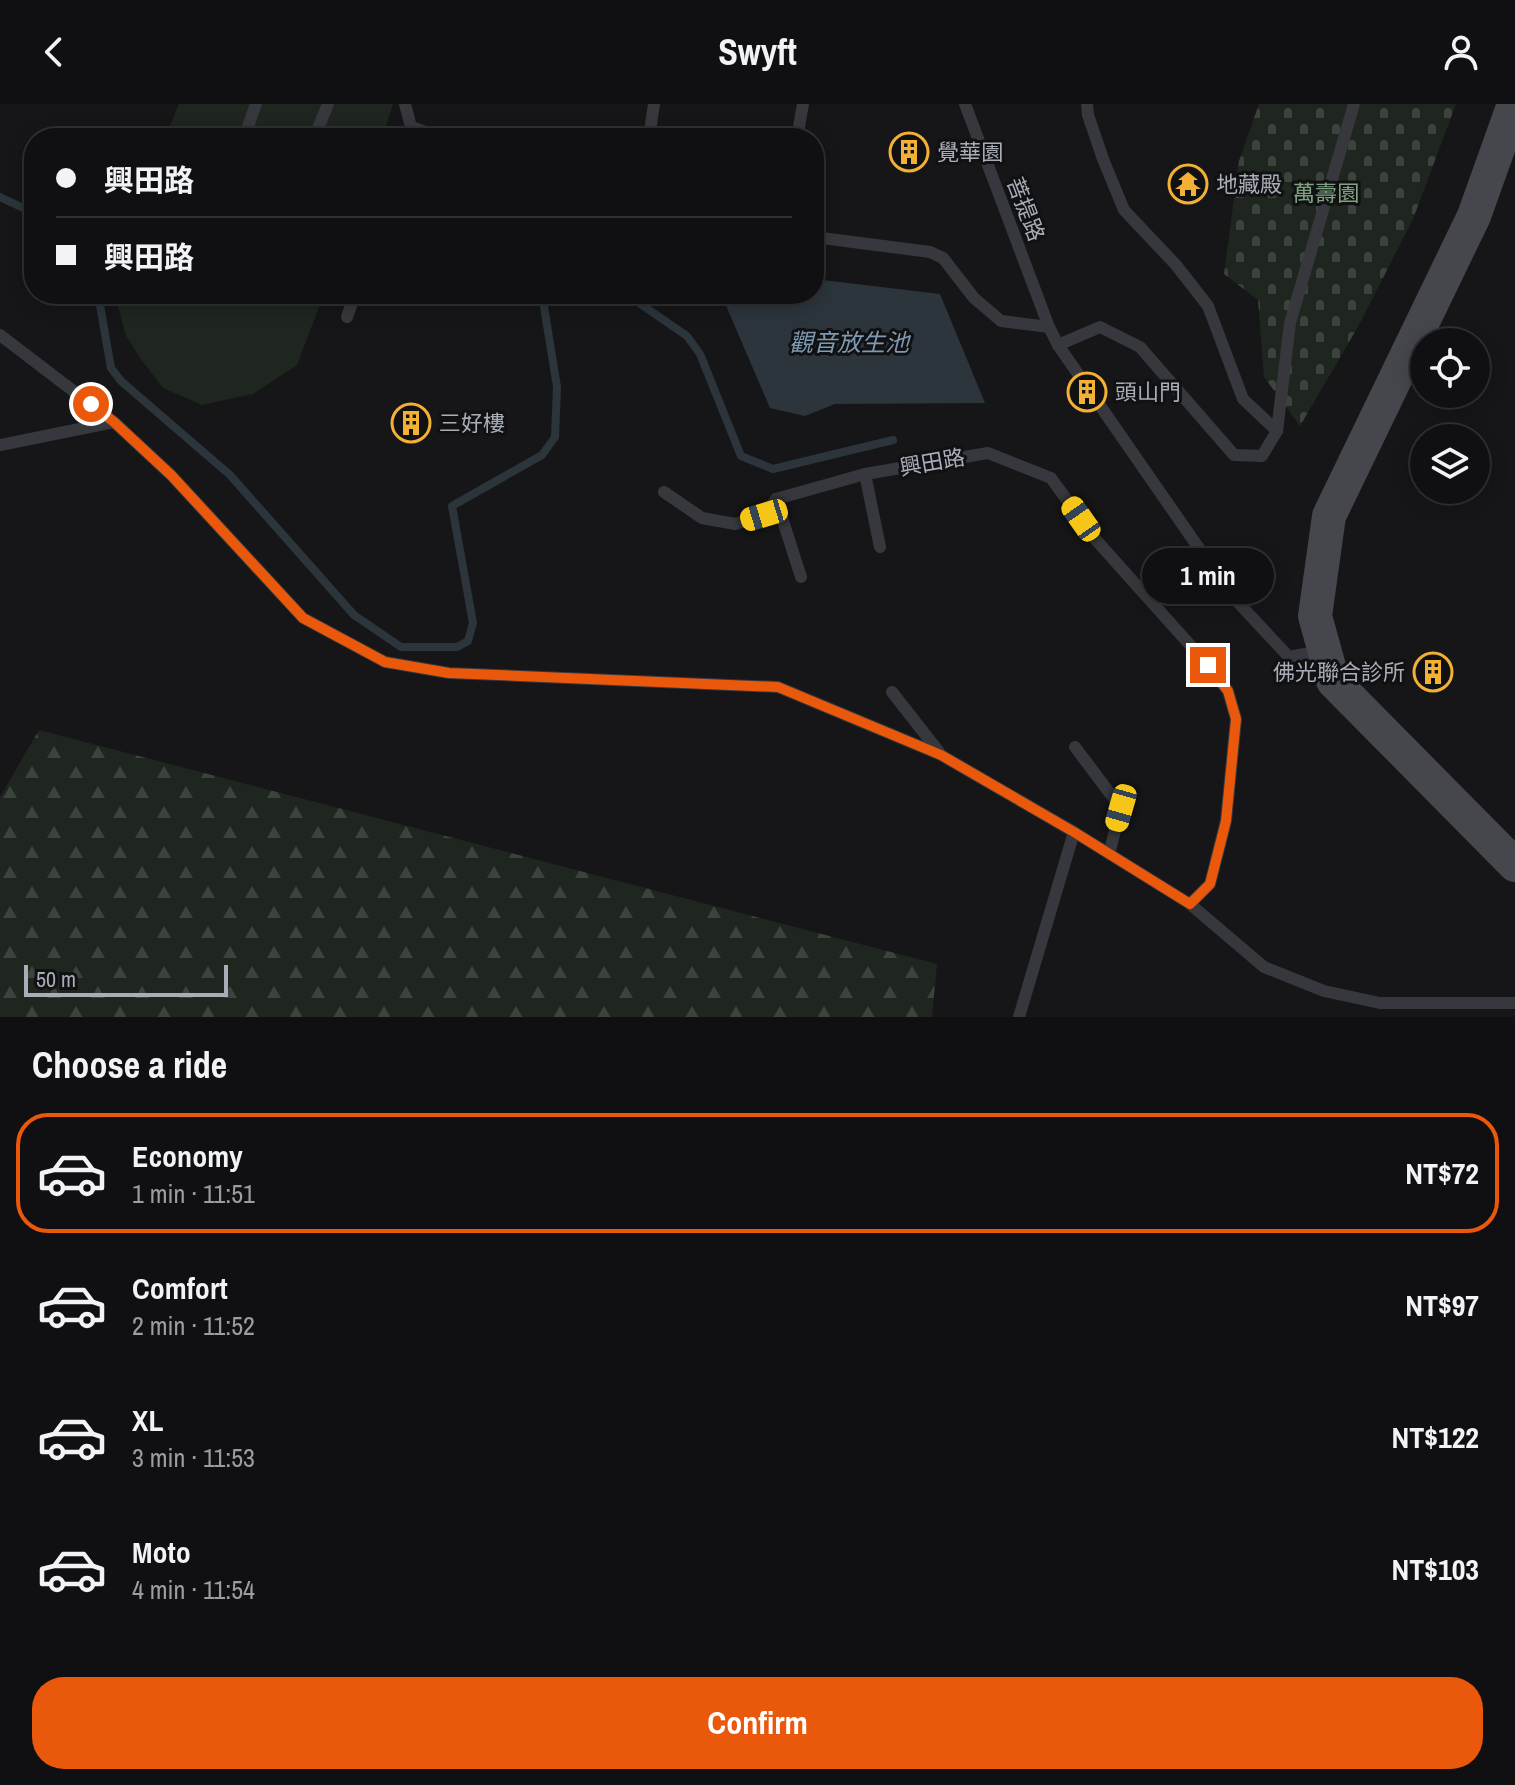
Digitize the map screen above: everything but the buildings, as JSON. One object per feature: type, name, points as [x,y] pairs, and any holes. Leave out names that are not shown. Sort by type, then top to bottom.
[{"type":"street","points":[[1514,104],[1474,216],[1329,516],[1315,616],[1333,681],[1515,865]]},
{"type":"lane","points":[[248,128],[256,104]]},
{"type":"lane","points":[[318,128],[328,104]]},
{"type":"lane","points":[[405,104],[408,128]]},
{"type":"lane","points":[[650,128],[654,104]]},
{"type":"lane","points":[[799,128],[803,104]]},
{"type":"lane","name":"菩提路","points":[[965,104],[1058,345],[1232,596],[1289,657],[1324,650]]},
{"type":"lane","points":[[1087,104],[1103,159],[1124,210],[1176,265],[1208,306],[1243,399],[1277,431]]},
{"type":"lane","points":[[1058,345],[1100,327],[1140,347],[1234,455],[1262,456],[1277,431],[1290,323],[1354,104]]},
{"type":"lane","points":[[824,238],[930,252],[943,258],[974,298],[1001,321],[1049,327]]},
{"type":"lane","points":[[347,317],[352,304]]},
{"type":"lane","points":[[0,335],[114,422],[171,475],[303,618],[385,662],[449,673],[778,687],[941,755],[1190,904],[1264,967],[1324,991],[1380,1003],[1515,1003]]},
{"type":"lane","points":[[0,445],[114,422]]},
{"type":"lane","name":"興田路","points":[[664,492],[702,518],[735,524],[764,515],[776,499],[865,474],[988,453],[1051,478],[1096,540],[1228,691],[1236,719],[1226,821],[1210,884],[1190,904]]},
{"type":"lane","points":[[865,474],[880,547]]},
{"type":"lane","points":[[776,499],[801,577]]},
{"type":"lane","points":[[892,692],[941,755]]},
{"type":"lane","points":[[1075,747],[1121,808],[1109,854]]},
{"type":"lane","points":[[1019,1017],[1074,832]]},
{"type":"green space","points":[[179,104],[393,104],[385,128],[169,128]]},
{"type":"green space","name":"萬壽園","points":[[1259,104],[1456,104],[1413,219],[1359,325],[1300,426],[1264,377],[1258,300],[1224,274],[1239,161]]},
{"type":"green space","points":[[117,304],[320,304],[297,365],[253,394],[202,405],[163,388],[126,336]]},
{"type":"green space","points":[[39,730],[937,964],[932,1017],[0,1017],[0,797]]},
{"type":"water","name":"觀音放生池","points":[[824,280],[940,294],[985,403],[835,404],[805,416],[770,408],[725,304],[824,304]]},
{"type":"waterway","points":[[0,197],[24,208]]},
{"type":"waterway","points":[[100,304],[111,368],[121,381],[230,475],[354,615],[401,647],[457,647],[468,641],[473,623],[452,506],[542,455],[555,437],[557,387],[544,304]]},
{"type":"waterway","points":[[641,304],[687,336],[700,354],[741,456],[773,469],[893,440]]},
{"type":"place","name":"覺華園","points":[[909,152]]},
{"type":"place","name":"地藏殿","points":[[1188,184]]},
{"type":"place","name":"頭山門","points":[[1087,392]]},
{"type":"place","name":"三好樓","points":[[411,423]]},
{"type":"place","name":"佛光聯合診所","points":[[1433,672]]},
{"type":"route","points":[[91,404],[171,475],[303,618],[385,662],[449,673],[778,687],[941,755],[1190,904],[1210,884],[1226,821],[1236,719],[1228,691],[1208,665]]}]
